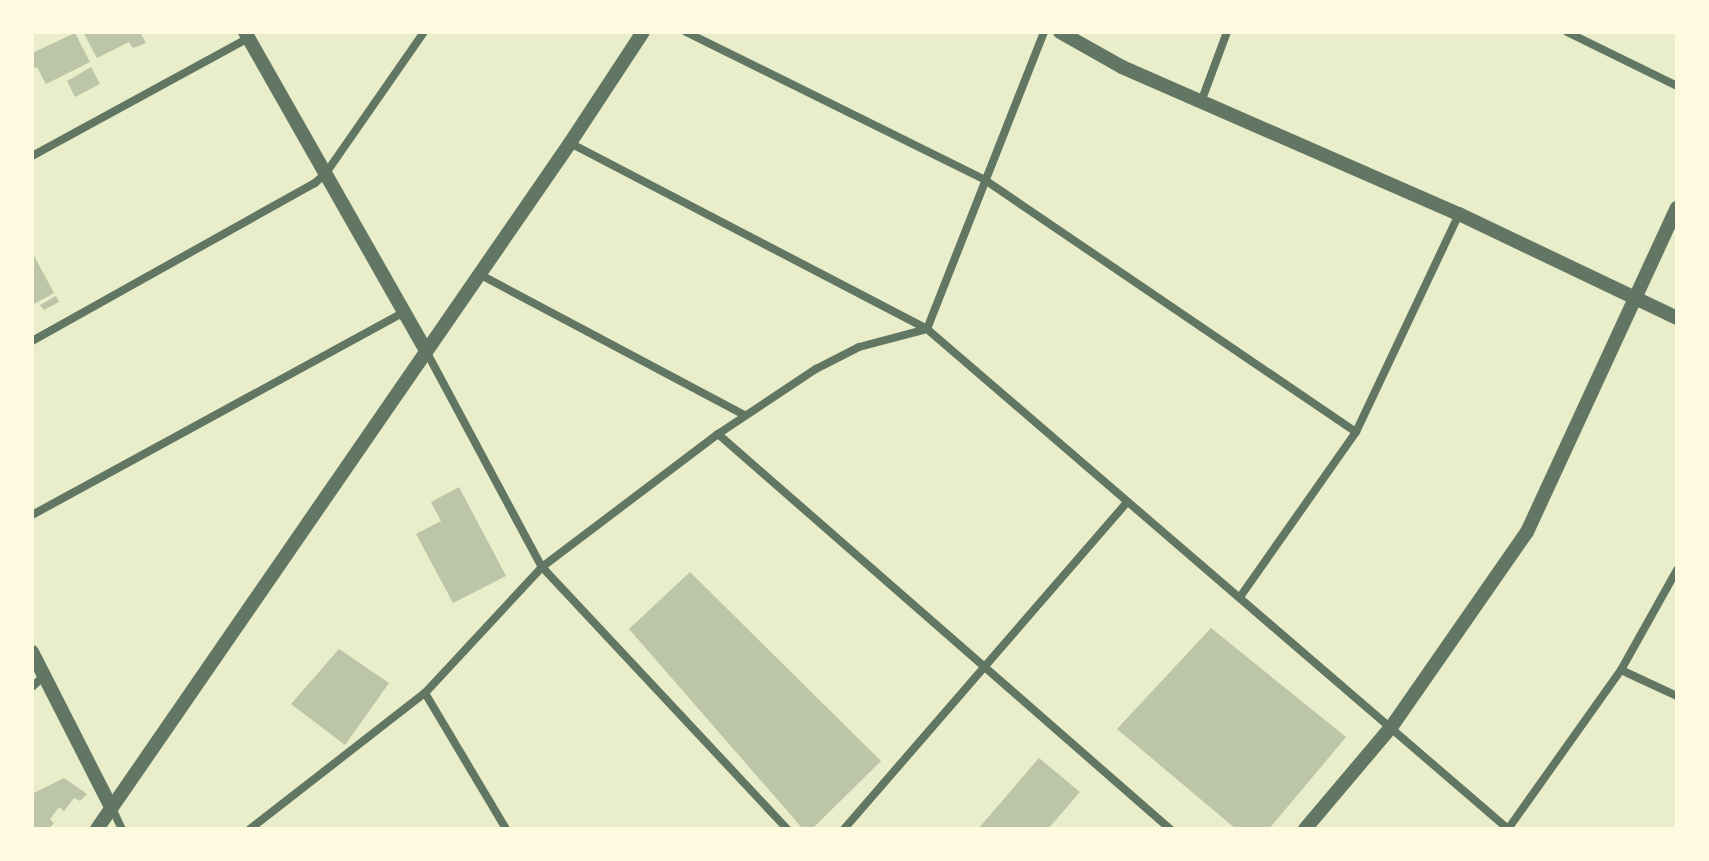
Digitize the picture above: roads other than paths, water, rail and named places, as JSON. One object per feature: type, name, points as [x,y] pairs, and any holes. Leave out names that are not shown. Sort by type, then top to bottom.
[{"type":"street","points":[[32,341],[315,183],[326,173],[424,32]]},
{"type":"street","points":[[97,829],[570,143],[643,32]]},
{"type":"street","points":[[686,32],[985,180],[1356,432]]},
{"type":"street","points":[[927,329],[1044,32]]},
{"type":"street","points":[[1060,32],[1122,67],[1459,214],[1677,318]]},
{"type":"street","points":[[1201,103],[1227,32]]},
{"type":"street","points":[[1567,32],[1677,86]]},
{"type":"street","points":[[32,156],[247,35],[426,350],[542,567],[787,829]]},
{"type":"street","points":[[570,143],[927,329],[1126,503],[1392,726],[1508,829],[1621,670],[1677,570]]},
{"type":"street","points":[[1305,829],[1392,726],[1527,532],[1677,208]]},
{"type":"street","points":[[1240,597],[1356,432],[1459,214]]},
{"type":"street","points":[[478,274],[744,415]]},
{"type":"street","points":[[32,515],[404,312]]},
{"type":"street","points":[[250,829],[425,693],[542,567],[718,434],[816,369],[859,347],[927,329]]},
{"type":"street","points":[[718,434],[1170,829]]},
{"type":"street","points":[[844,829],[1126,503]]},
{"type":"street","points":[[32,652],[122,829]]},
{"type":"street","points":[[1621,670],[1677,696]]},
{"type":"street","points":[[32,687],[44,676]]},
{"type":"street","points":[[425,693],[506,829]]}]
